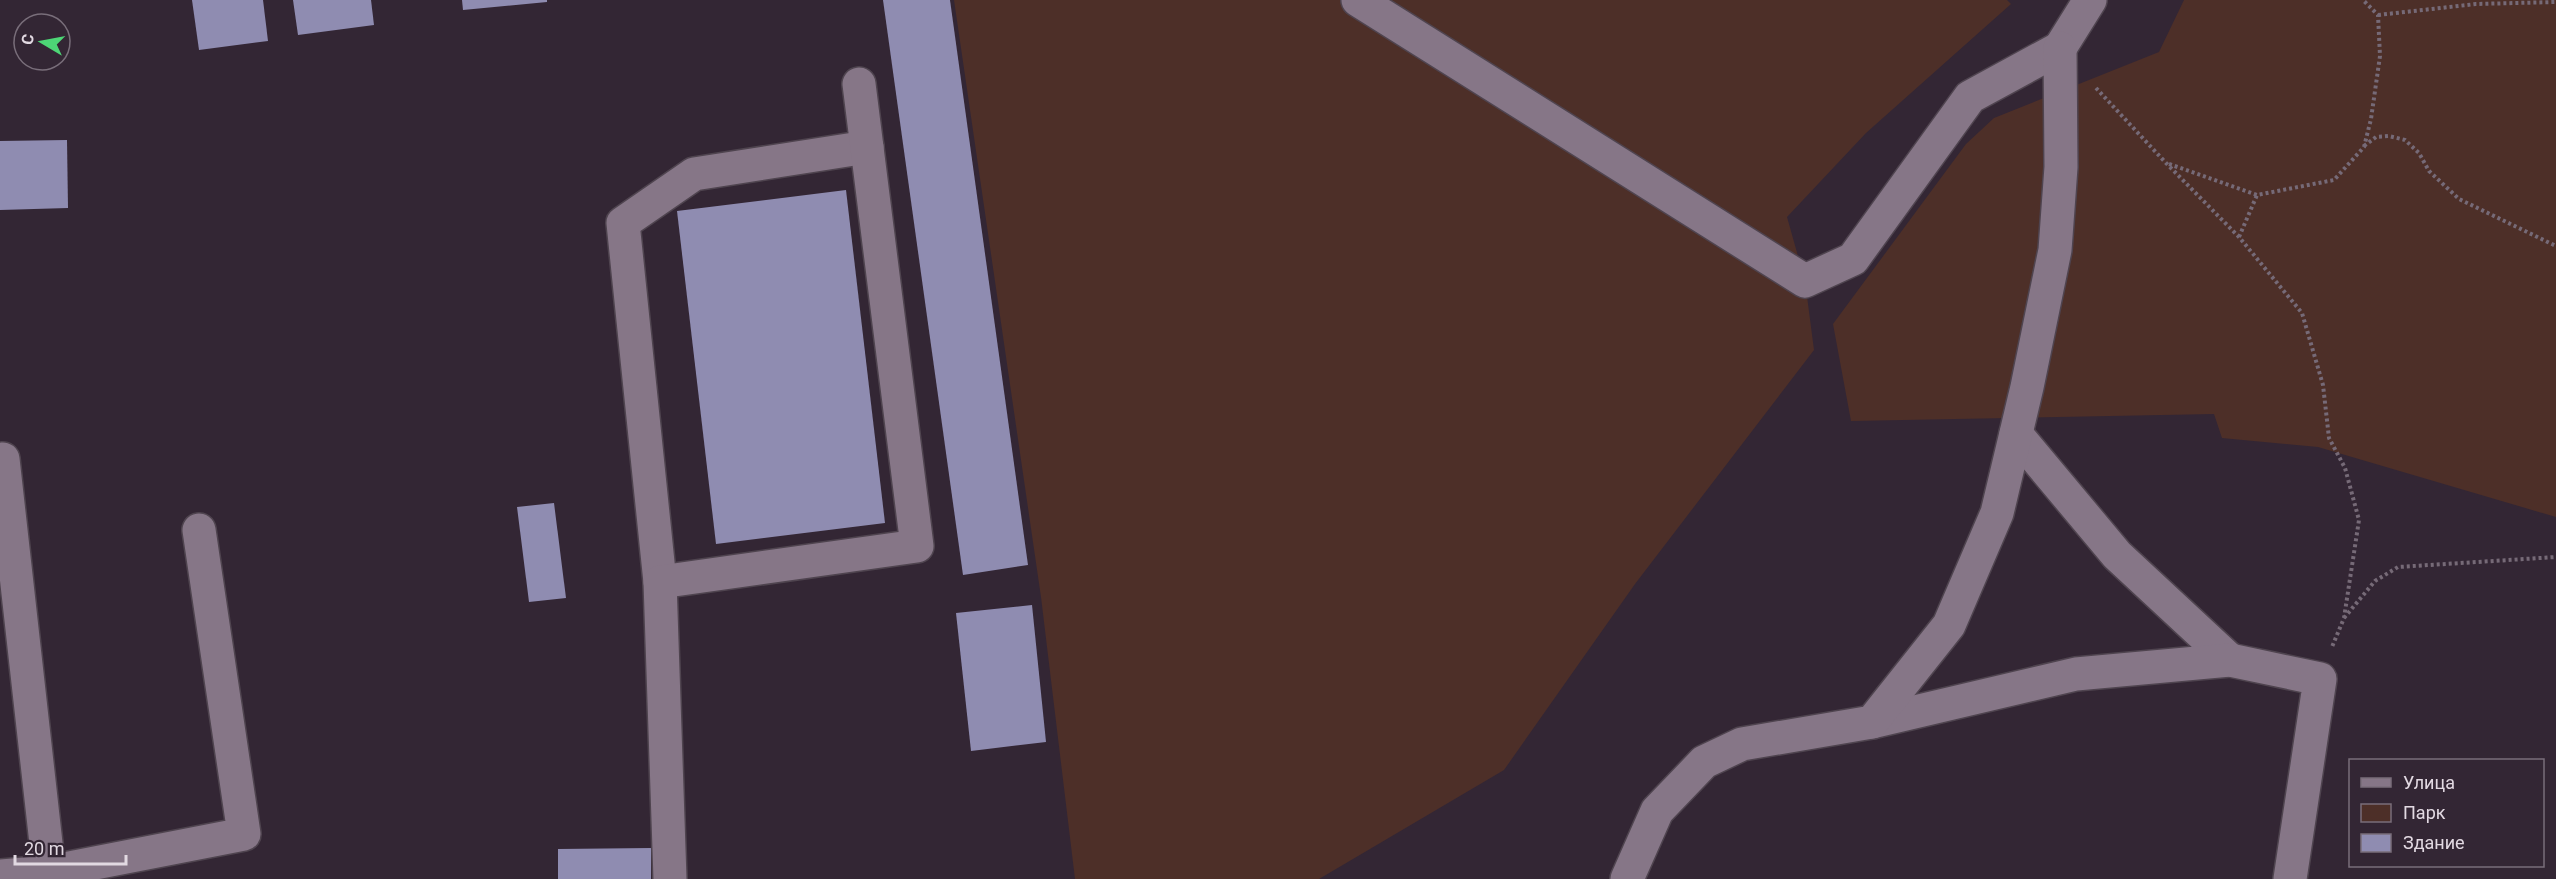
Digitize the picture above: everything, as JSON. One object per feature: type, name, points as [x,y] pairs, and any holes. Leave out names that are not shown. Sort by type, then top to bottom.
[{"type":"street","points":[[1358,0],[1805,281],[1854,259],[1970,97],[2060,48],[2090,0]]},
{"type":"street","points":[[1872,722],[1949,625],[1997,513],[2055,250],[2061,167],[2060,48]]},
{"type":"street","points":[[660,582],[917,546],[859,84]]},
{"type":"street","points":[[670,879],[660,582],[623,223],[694,174],[867,147]]},
{"type":"street","points":[[2016,434],[2117,555],[2229,660]]},
{"type":"street","points":[[3,459],[49,876]]},
{"type":"street","points":[[0,876],[49,876],[244,834],[199,530]]},
{"type":"street","points":[[1627,879],[1657,811],[1704,762],[1742,744],[1872,722],[2076,674],[2229,660],[2320,679],[2290,879]]},
{"type":"path","points":[[2363,0],[2378,15],[2380,56],[2371,119],[2364,147]]},
{"type":"path","points":[[2378,15],[2476,4],[2556,2]]},
{"type":"path","points":[[2060,48],[2166,163],[2239,237],[2302,313],[2323,385],[2329,438],[2345,468],[2359,520],[2344,618],[2320,679]]},
{"type":"path","points":[[2166,163],[2257,195],[2334,180],[2376,137],[2389,136],[2405,140],[2419,153],[2429,171],[2459,199],[2556,246]]},
{"type":"path","points":[[2239,237],[2257,195]]},
{"type":"path","points":[[2344,618],[2375,581],[2398,567],[2556,557]]},
{"type":"green space","points":[[954,0],[2007,0],[2011,4],[1866,133],[1787,217],[1805,281],[1814,350],[1635,584],[1504,770],[1319,879],[1075,879],[1041,597]]},
{"type":"green space","points":[[2184,0],[2556,0],[2556,517],[2318,447],[2222,438],[2214,414],[1851,421],[1833,324],[1966,144],[1994,118],[2159,52]]},
{"type":"building","points":[[192,0],[263,0],[268,41],[199,50]]},
{"type":"building","points":[[293,0],[371,0],[374,25],[298,35]]},
{"type":"building","points":[[462,0],[547,0],[547,2],[463,10]]},
{"type":"building","points":[[883,0],[950,0],[1028,565],[963,575]]},
{"type":"building","points":[[67,140],[68,208],[0,210],[0,141]]},
{"type":"building","points":[[846,190],[885,523],[716,544],[677,211]]},
{"type":"building","points":[[554,503],[566,598],[529,602],[517,507]]},
{"type":"building","points":[[1032,605],[1046,742],[971,751],[956,613]]},
{"type":"building","points":[[651,848],[651,879],[558,879],[558,849]]}]
